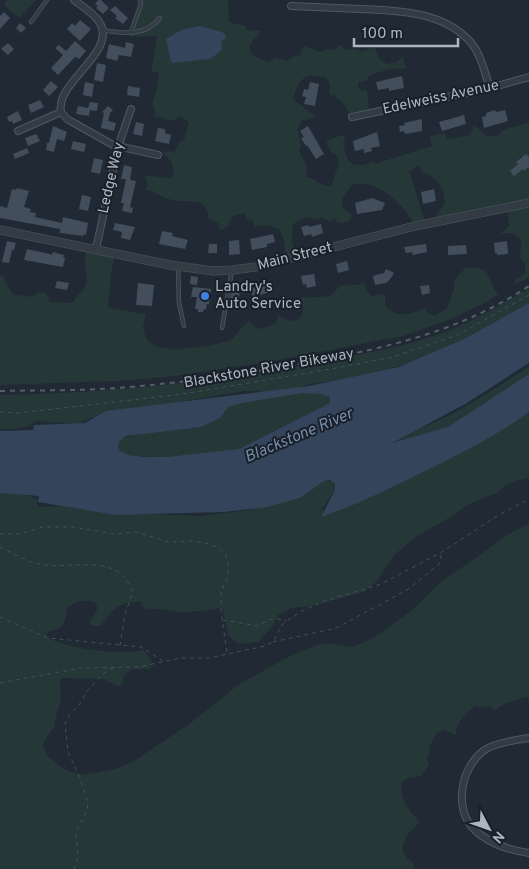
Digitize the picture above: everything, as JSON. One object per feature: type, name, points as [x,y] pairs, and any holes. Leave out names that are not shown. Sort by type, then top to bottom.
[{"type":"street","points":[[74,0],[95,17],[103,30],[97,51],[62,98],[61,112],[66,118],[85,130],[118,147],[158,155]]},
{"type":"street","points":[[291,6],[406,12],[431,17],[454,29],[474,46],[480,56],[490,88]]},
{"type":"street","name":"Edelweiss Avenue","points":[[352,117],[490,88],[529,77]]},
{"type":"street","name":"Ledge Way","points":[[96,249],[118,147],[131,109]]},
{"type":"street","points":[[18,131],[61,112]]},
{"type":"street","name":"Main Street","points":[[0,230],[178,266],[213,271],[232,270],[290,260],[416,226],[529,203]]},
{"type":"street","points":[[529,738],[513,740],[488,748],[473,763],[466,774],[461,791],[465,811],[471,825],[498,846],[513,851],[529,853]]},
{"type":"lane","points":[[31,22],[47,0]]},
{"type":"lane","points":[[131,32],[141,4],[140,0]]},
{"type":"lane","points":[[103,30],[131,32],[144,30],[151,27],[160,18]]},
{"type":"lane","points":[[178,266],[179,304],[184,326]]},
{"type":"lane","points":[[222,328],[232,270]]},
{"type":"path","name":"Blackstone River Bikeway","points":[[0,412],[19,413],[182,394],[317,372],[393,356],[460,334],[529,295]]},
{"type":"path","points":[[273,642],[282,626],[302,611],[325,601],[381,584],[442,552],[497,516],[529,499]]},
{"type":"path","points":[[0,534],[20,534],[43,528],[72,527],[116,534],[136,532],[169,542],[193,541],[210,544],[219,548],[225,554],[228,561],[228,575],[221,592],[222,620],[228,654]]},
{"type":"path","points":[[0,547],[39,564],[101,565],[118,571],[129,581],[133,592],[125,614],[120,645]]},
{"type":"path","points":[[0,683],[81,668],[139,667],[180,658],[208,658],[336,628],[410,588],[439,564],[442,552]]},
{"type":"path","points":[[0,617],[48,638],[141,647],[164,662]]},
{"type":"path","points":[[222,620],[257,626],[274,618],[287,621]]},
{"type":"path","points":[[74,869],[78,857],[76,832],[87,811],[88,803],[80,778],[68,752],[65,724],[69,715],[87,691],[104,673],[113,668]]},
{"type":"shaded area","points":[[7,0],[36,0],[19,18],[4,5]]},
{"type":"shaded area","points":[[138,0],[228,0],[229,22],[246,26],[247,30],[261,31],[250,45],[251,52],[253,55],[269,62],[275,58],[287,61],[293,56],[300,55],[304,46],[320,52],[326,49],[334,50],[340,45],[346,50],[362,51],[375,47],[379,59],[388,64],[397,62],[402,56],[407,69],[383,71],[369,76],[366,81],[358,82],[358,87],[361,90],[367,91],[369,110],[349,113],[341,101],[329,94],[330,84],[326,77],[312,76],[300,82],[293,99],[316,117],[301,121],[298,129],[301,147],[299,151],[307,166],[306,177],[322,184],[331,186],[339,163],[336,155],[330,151],[326,141],[342,135],[345,136],[344,145],[348,159],[355,164],[362,165],[372,162],[374,164],[432,146],[430,136],[445,133],[447,139],[470,135],[474,125],[487,136],[498,135],[505,129],[529,123],[529,277],[515,285],[515,279],[525,273],[525,264],[520,258],[521,241],[519,237],[512,233],[500,234],[509,226],[508,208],[438,221],[436,216],[445,202],[443,191],[438,182],[420,170],[421,166],[409,171],[426,224],[415,226],[397,202],[380,189],[361,184],[352,185],[343,197],[342,207],[351,213],[352,217],[348,222],[340,223],[333,219],[330,222],[322,217],[314,219],[306,217],[293,224],[292,241],[297,256],[287,258],[283,237],[279,229],[270,226],[255,228],[253,221],[246,219],[245,213],[232,217],[229,225],[220,231],[218,223],[209,219],[207,211],[200,203],[172,200],[146,190],[148,185],[145,176],[171,178],[174,173],[172,162],[162,152],[170,151],[174,153],[180,141],[184,140],[189,122],[181,117],[170,121],[159,116],[154,118],[155,110],[152,104],[159,73],[151,71],[157,36],[130,37],[129,32],[140,3]],"holes":[[[181,30],[215,30],[224,34],[225,38],[221,42],[171,37]]]},
{"type":"shaded area","points":[[87,247],[116,252],[112,268],[108,306],[113,309],[146,314],[143,328],[147,340],[157,347],[176,350],[212,345],[231,340],[249,320],[259,329],[275,324],[279,315],[288,320],[299,319],[303,312],[301,298],[330,296],[340,286],[364,284],[367,292],[372,296],[385,294],[385,306],[394,313],[404,314],[425,308],[429,314],[435,316],[447,308],[454,289],[454,281],[465,268],[477,268],[485,271],[499,294],[483,304],[446,321],[403,336],[279,360],[175,376],[118,381],[0,385],[0,275],[4,276],[13,294],[33,297],[39,292],[46,293],[50,302],[70,303],[74,301],[86,285],[85,260]]},
{"type":"shaded area","points":[[529,288],[529,303],[525,306],[439,354],[360,378],[305,385],[301,390],[343,395],[335,405],[243,450],[179,458],[136,456],[115,450],[114,444],[126,437],[161,430],[195,427],[228,407],[266,394],[260,391],[244,391],[94,417],[79,424],[37,421],[19,428],[0,429],[0,395],[160,386],[240,376],[367,353],[414,342],[456,328]]},
{"type":"shaded area","points":[[529,366],[529,378],[455,425],[397,444],[395,442],[404,434],[438,421],[465,407]]},
{"type":"shaded area","points":[[529,410],[529,478],[507,485],[497,493],[471,503],[419,535],[395,554],[376,582],[364,592],[311,606],[291,608],[278,615],[272,627],[258,642],[238,644],[229,636],[222,608],[186,612],[144,610],[141,602],[121,605],[100,626],[93,626],[90,624],[90,620],[97,610],[97,604],[89,601],[77,602],[67,608],[65,621],[61,627],[49,631],[46,635],[59,642],[93,650],[127,652],[144,650],[151,660],[151,669],[133,669],[125,674],[122,685],[118,686],[103,679],[63,678],[60,681],[61,700],[55,726],[43,745],[48,756],[70,772],[85,775],[118,768],[134,761],[188,725],[238,685],[284,659],[325,643],[353,647],[373,638],[412,610],[440,583],[509,534],[529,523],[529,699],[526,697],[509,702],[495,711],[488,706],[475,706],[459,722],[456,735],[444,730],[437,733],[429,747],[430,752],[427,760],[429,765],[421,776],[408,778],[402,782],[403,799],[412,814],[420,822],[407,835],[402,849],[407,858],[414,864],[414,869],[0,869],[0,491],[33,498],[37,500],[39,507],[83,505],[147,514],[199,516],[248,510],[273,503],[324,480],[335,482],[336,489],[322,509],[324,512]]},
{"type":"water","points":[[199,26],[224,33],[226,38],[221,42],[222,50],[210,59],[171,62],[166,39],[181,30]]},
{"type":"water","name":"Blackstone River","points":[[529,303],[529,363],[467,403],[392,443],[448,427],[529,374],[529,412],[486,440],[455,456],[376,495],[321,517],[335,490],[335,484],[330,480],[324,481],[300,498],[267,507],[224,512],[116,515],[38,502],[39,496],[0,493],[0,431],[33,430],[34,425],[85,423],[106,411],[309,386],[399,367],[466,338]],"holes":[[[303,393],[321,394],[330,397],[330,403],[239,449],[167,457],[145,457],[128,455],[120,451],[118,447],[119,442],[126,436],[201,427],[220,418],[228,407],[242,403]]]},
{"type":"building","points":[[98,0],[101,0],[109,8],[103,14],[96,8],[98,6],[95,4]]},
{"type":"building","points":[[115,6],[128,18],[123,24],[115,18],[117,16],[110,10]]},
{"type":"building","points":[[4,12],[10,18],[0,29],[0,16]]},
{"type":"building","points":[[80,20],[91,29],[80,41],[67,29],[72,23],[75,26]]},
{"type":"building","points":[[20,23],[26,28],[21,33],[16,28]]},
{"type":"building","points":[[75,41],[86,51],[79,59],[74,58],[58,75],[51,68],[63,55],[55,48],[59,45],[66,51]]},
{"type":"building","points":[[126,42],[134,44],[131,57],[119,55],[117,61],[106,58],[109,44],[125,48]]},
{"type":"building","points":[[8,43],[14,49],[8,55],[1,49]]},
{"type":"building","points":[[97,63],[106,65],[103,82],[94,80]]},
{"type":"building","points":[[402,76],[404,88],[389,91],[389,88],[378,90],[376,82]]},
{"type":"building","points":[[51,81],[58,87],[49,96],[43,90]]},
{"type":"building","points":[[85,82],[94,84],[92,97],[83,95]]},
{"type":"building","points":[[310,82],[319,84],[315,106],[304,104],[306,97],[302,96],[304,89],[308,90]]},
{"type":"building","points":[[128,86],[140,88],[139,97],[127,95]]},
{"type":"building","points":[[40,100],[44,107],[31,113],[28,105]]},
{"type":"building","points":[[90,102],[98,103],[97,111],[90,110],[89,116],[76,114],[78,106],[88,108]]},
{"type":"building","points":[[108,106],[113,110],[108,121],[116,123],[114,131],[101,128],[104,113],[102,112]]},
{"type":"building","points":[[495,110],[496,112],[505,110],[508,121],[484,128],[482,117],[486,116],[486,113]]},
{"type":"building","points":[[18,111],[22,120],[13,124],[12,121],[9,122],[7,117]]},
{"type":"building","points":[[464,115],[466,124],[442,131],[439,122]]},
{"type":"building","points":[[422,119],[422,131],[405,134],[404,131],[400,132],[399,126],[405,125],[404,123]]},
{"type":"building","points":[[136,122],[144,124],[142,136],[133,134]]},
{"type":"building","points":[[53,126],[67,132],[64,141],[57,139],[54,152],[46,150]]},
{"type":"building","points":[[308,126],[324,154],[316,159],[301,138],[304,137],[300,131]]},
{"type":"building","points":[[158,128],[165,129],[165,133],[171,135],[169,144],[155,141]]},
{"type":"building","points":[[377,132],[380,146],[371,148],[372,151],[364,153],[364,149],[355,151],[353,141]]},
{"type":"building","points":[[36,134],[40,141],[28,146],[25,138]]},
{"type":"building","points":[[73,141],[86,144],[84,152],[71,149]]},
{"type":"building","points":[[27,148],[29,153],[15,159],[13,154]]},
{"type":"building","points":[[526,154],[529,157],[529,167],[514,176],[510,171],[518,164],[516,162]]},
{"type":"building","points":[[94,158],[103,160],[100,174],[91,172]]},
{"type":"building","points":[[124,165],[132,167],[130,180],[136,181],[130,207],[133,208],[132,213],[122,211],[124,203],[121,203],[126,179],[121,179]]},
{"type":"building","points":[[17,188],[29,191],[24,207],[31,209],[30,212],[36,213],[35,217],[62,223],[63,217],[88,223],[86,235],[60,233],[60,229],[0,218],[0,206],[7,208],[12,189],[16,190]]},
{"type":"building","points":[[434,189],[436,201],[423,204],[421,192]]},
{"type":"building","points":[[82,195],[91,197],[88,211],[79,209]]},
{"type":"building","points":[[372,198],[385,203],[382,210],[357,214],[355,203]]},
{"type":"building","points":[[115,223],[135,227],[130,240],[121,238],[122,232],[113,230]]},
{"type":"building","points":[[321,224],[323,233],[312,237],[311,234],[304,236],[301,227]]},
{"type":"building","points":[[162,231],[173,233],[172,236],[188,240],[185,249],[159,244]]},
{"type":"building","points":[[273,234],[275,242],[267,244],[267,247],[252,250],[250,239]]},
{"type":"building","points":[[239,240],[240,254],[229,255],[229,241]]},
{"type":"building","points":[[7,241],[16,243],[9,263],[2,262]]},
{"type":"building","points":[[507,241],[508,254],[497,255],[494,243]]},
{"type":"building","points":[[209,244],[217,244],[217,253],[208,253]]},
{"type":"building","points":[[426,244],[427,252],[413,255],[412,252],[406,253],[404,247]]},
{"type":"building","points":[[466,245],[467,254],[448,255],[448,246]]},
{"type":"building","points":[[27,249],[52,255],[53,252],[64,255],[63,267],[24,260]]},
{"type":"building","points":[[347,261],[349,270],[338,273],[336,264]]},
{"type":"building","points":[[386,269],[394,273],[391,278],[386,283],[375,285],[373,276],[384,273]]},
{"type":"building","points":[[314,274],[316,286],[307,288],[306,284],[303,285],[301,276]]},
{"type":"building","points":[[191,276],[198,277],[197,285],[190,284]]},
{"type":"building","points":[[57,281],[69,283],[67,290],[55,288]]},
{"type":"building","points":[[272,282],[274,291],[253,297],[250,289]]},
{"type":"building","points":[[138,283],[154,285],[152,306],[136,305]]},
{"type":"building","points":[[429,285],[430,293],[422,295],[420,286]]},
{"type":"building","points":[[193,287],[211,289],[209,304],[207,304],[206,310],[204,309],[203,312],[198,312],[198,309],[195,309],[197,297],[191,297]]},
{"type":"building","points":[[232,289],[240,291],[237,307],[229,305]]},
{"type":"railway","points":[[0,391],[102,389],[165,384],[338,357],[395,344],[450,326],[503,302],[529,286]]},
{"type":"place","name":"Landry's Auto Service","points":[[205,296]]}]
